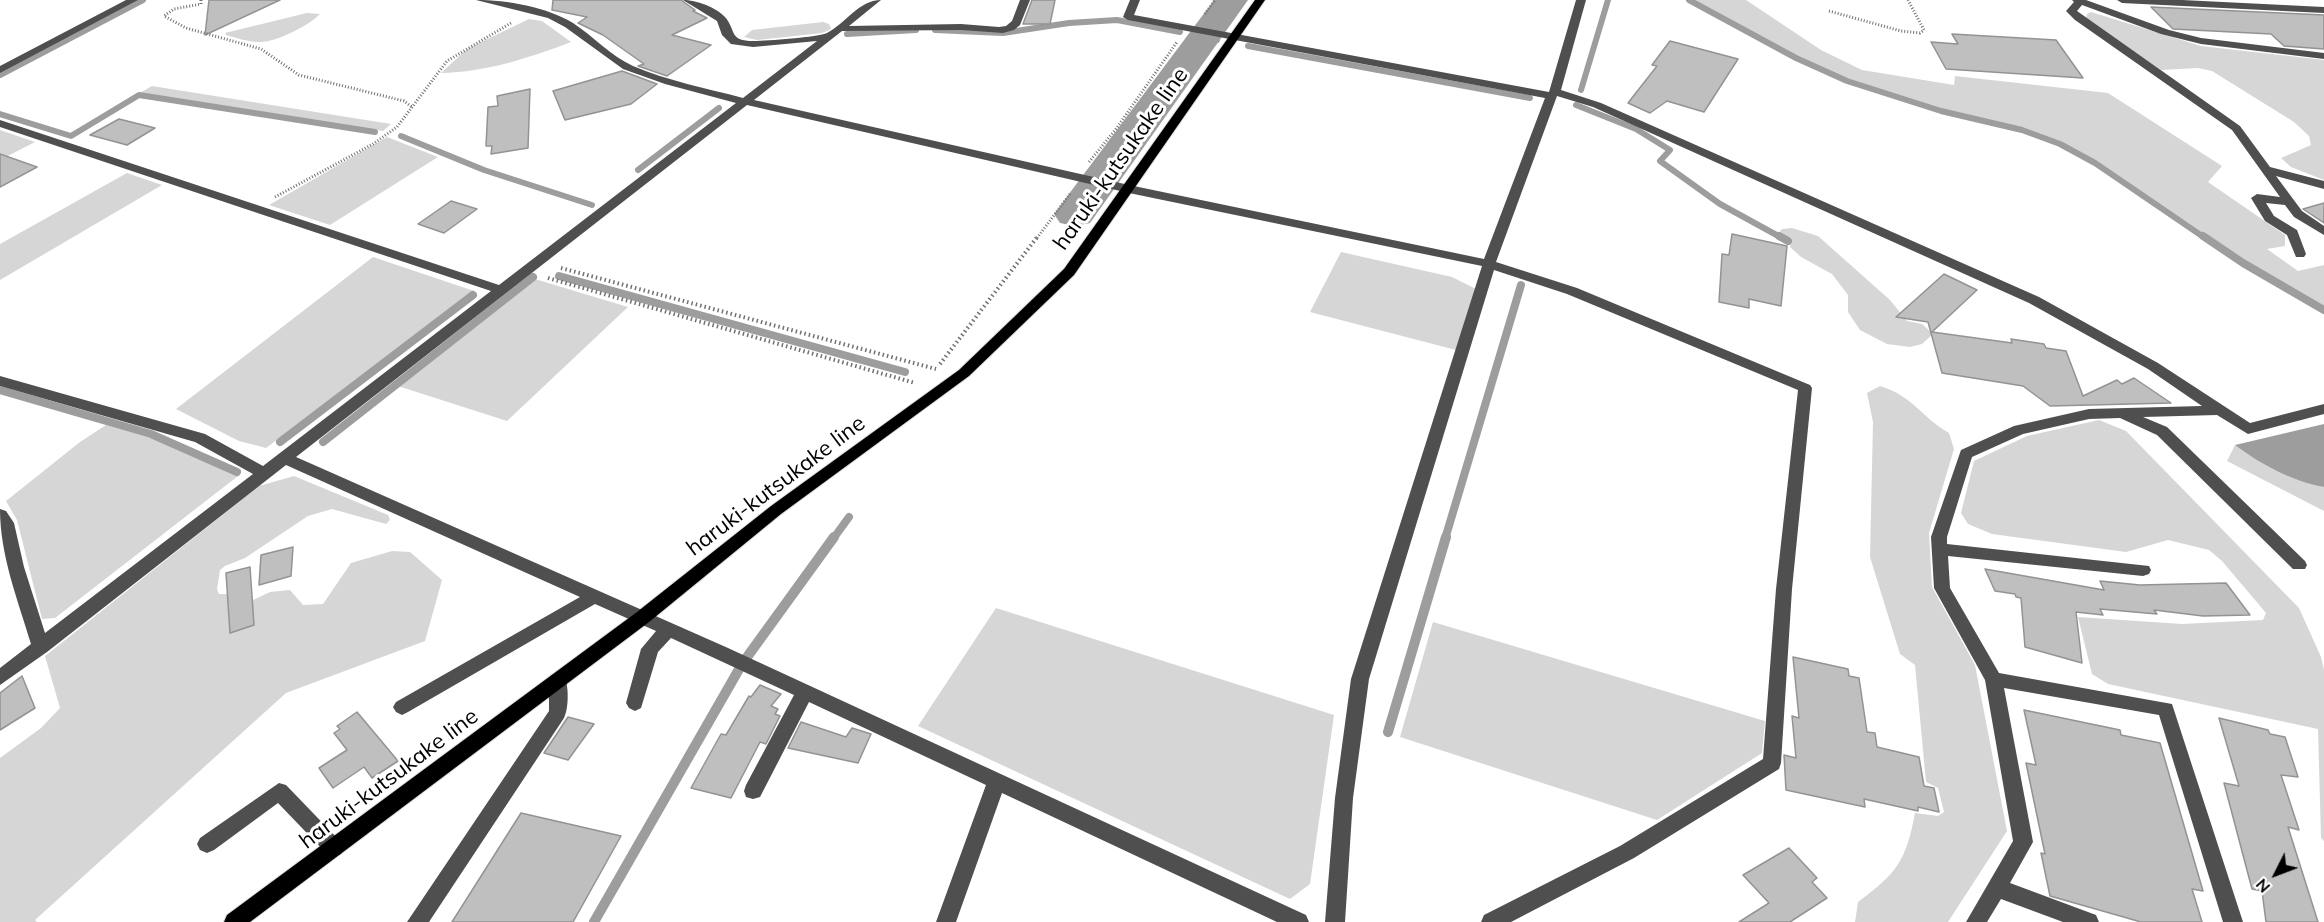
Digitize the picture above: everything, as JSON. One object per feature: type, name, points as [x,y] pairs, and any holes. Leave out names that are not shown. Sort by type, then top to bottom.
[{"type":"main road","name":"haruki-kutsukake line","points":[[234,922],[643,617],[776,510],[960,376],[1069,272],[1260,0]]},
{"type":"street","points":[[0,70],[133,0]]},
{"type":"street","points":[[481,0],[533,11],[568,25],[627,67],[669,82],[742,101],[1129,189],[1489,264],[1572,291],[1805,388],[1784,589],[1772,763],[1627,852],[1491,922]]},
{"type":"street","points":[[688,0],[721,19],[727,35],[735,42],[753,45],[825,37]]},
{"type":"street","points":[[0,678],[742,101],[876,0]]},
{"type":"street","points":[[839,28],[860,30],[934,26],[999,30],[1011,28],[1017,23],[1025,0]]},
{"type":"street","points":[[1135,0],[1128,17],[1233,38],[1553,94],[1597,105],[2034,300],[2153,366],[2248,429],[2324,409]]},
{"type":"street","points":[[1335,922],[1344,798],[1360,679],[1489,264],[1553,94],[1581,0]]},
{"type":"street","points":[[2122,0],[2324,9]]},
{"type":"street","points":[[2324,56],[2201,41],[2165,32],[2078,1],[2071,12],[2236,128],[2298,214],[2324,231]]},
{"type":"street","points":[[0,123],[259,207],[500,290]]},
{"type":"street","points":[[2268,171],[2324,185]]},
{"type":"street","points":[[2290,202],[2257,198],[2269,218],[2293,232],[2300,254]]},
{"type":"street","points":[[0,381],[200,438],[264,473]]},
{"type":"street","points":[[1976,922],[2023,842],[1994,679],[1942,588],[1939,537],[1966,454],[2019,430],[2089,414],[2123,415],[2221,410]]},
{"type":"street","points":[[2123,415],[2162,431],[2299,565]]},
{"type":"street","points":[[284,458],[760,670],[1299,922]]},
{"type":"street","points":[[0,515],[6,523],[16,567],[41,646]]},
{"type":"street","points":[[1940,549],[2144,570]]},
{"type":"street","points":[[402,707],[594,596]]},
{"type":"street","points":[[635,703],[650,649],[668,629]]},
{"type":"street","points":[[1994,679],[2166,709],[2233,922]]},
{"type":"street","points":[[417,922],[558,712],[558,680]]},
{"type":"street","points":[[753,791],[805,691]]},
{"type":"street","points":[[946,922],[997,780]]},
{"type":"street","points":[[207,844],[279,791],[334,848]]},
{"type":"street","points":[[1997,888],[2089,922]]},
{"type":"path","points":[[201,0],[201,4],[174,9],[164,16],[200,31],[262,49],[298,75],[404,101],[412,107]]},
{"type":"path","points":[[1829,11],[1901,31],[1920,33],[1924,30],[1908,0]]},
{"type":"path","points":[[259,207],[373,144],[397,127],[437,74],[456,54],[533,11]]},
{"type":"path","points":[[936,369],[1077,185],[1079,177],[1190,30]]},
{"type":"path","points":[[531,266],[545,271],[562,268],[960,376]]},
{"type":"path","points":[[545,271],[549,279],[941,390]]},
{"type":"shaded area","points":[[1692,0],[1746,0],[1821,50],[1862,70],[1954,85],[1955,76],[2108,93],[2222,166],[2208,182],[2285,235],[2285,246],[2267,249],[2298,271],[2324,265],[2324,307],[2246,262],[2097,162],[2063,143],[2021,128],[1939,108],[1848,80],[1798,57]]},
{"type":"shaded area","points":[[2091,12],[2201,46],[2324,60],[2324,180],[2291,167],[2281,158],[2311,145],[2309,136],[2294,122],[2212,71],[2198,68],[2161,70],[2086,19],[2087,14]]},
{"type":"shaded area","points":[[307,13],[320,14],[301,28],[266,42],[251,41],[225,33]]},
{"type":"shaded area","points":[[529,19],[542,21],[571,42],[507,63],[474,70],[441,73],[467,49]]},
{"type":"shaded area","points":[[823,22],[829,24],[831,29],[822,33],[757,40],[744,37],[752,30]]},
{"type":"shaded area","points":[[152,86],[391,124],[383,131],[138,94]]},
{"type":"shaded area","points":[[0,130],[35,142],[0,160]]},
{"type":"shaded area","points":[[387,137],[438,157],[330,225],[269,205]]},
{"type":"shaded area","points":[[127,173],[162,185],[0,280],[0,244]]},
{"type":"shaded area","points":[[1792,228],[1818,236],[1890,300],[1907,321],[1922,324],[1933,334],[1922,344],[1910,347],[1887,344],[1860,330],[1848,312],[1848,295],[1832,274],[1801,257],[1790,247],[1792,239],[1779,233],[1782,229]]},
{"type":"shaded area","points":[[1341,252],[1452,277],[1476,289],[1456,350],[1310,312]]},
{"type":"shaded area","points":[[373,257],[474,291],[266,448],[239,441],[176,409]]},
{"type":"shaded area","points":[[535,279],[628,307],[507,421],[398,386]]},
{"type":"shaded area","points":[[1880,386],[1901,395],[1949,433],[1954,449],[1929,533],[1932,587],[1975,665],[2007,831],[1948,922],[1855,922],[1858,902],[1882,883],[1898,865],[1908,843],[1915,813],[1938,816],[1944,812],[1938,788],[1926,782],[1915,665],[1900,654],[1870,557],[1873,422],[1867,393]]},
{"type":"shaded area","points":[[2099,420],[2126,431],[2299,608],[2321,657],[2324,670],[2324,841],[2321,838],[2318,729],[2108,684],[2092,674],[2078,617],[2182,624],[2263,620],[2266,613],[2222,561],[2209,550],[2168,540],[2126,552],[1992,534],[1968,524],[1961,513],[1974,461],[2027,436]]},
{"type":"shaded area","points":[[2324,424],[2324,487],[2312,485],[2277,471],[2235,445]]},
{"type":"shaded area","points":[[106,425],[162,441],[238,476],[55,618],[42,619],[17,520],[6,501],[80,442]]},
{"type":"shaded area","points":[[2235,445],[2277,471],[2312,485],[2324,487],[2324,511],[2227,461]]},
{"type":"shaded area","points":[[294,476],[388,515],[390,520],[386,524],[332,509],[308,516],[245,558],[220,570],[217,589],[219,594],[230,594],[249,602],[270,592],[290,590],[303,605],[323,604],[351,563],[392,551],[410,552],[442,580],[425,641],[286,693],[35,920],[37,922],[0,922],[0,758],[41,728],[60,708],[45,656],[259,486]]},
{"type":"shaded area","points":[[996,608],[1334,715],[1310,884],[1290,899],[918,726]]},
{"type":"shaded area","points":[[1433,622],[1765,721],[1762,753],[1657,820],[1400,737]]},
{"type":"building","points":[[209,0],[280,0],[205,35]]},
{"type":"building","points":[[553,0],[681,0],[695,10],[693,11],[707,18],[672,35],[711,45],[667,76],[638,66],[644,64],[603,35],[578,23],[587,17],[552,10]]},
{"type":"building","points":[[1032,0],[1055,0],[1050,24],[1023,24]]},
{"type":"building","points":[[2151,7],[2324,15],[2324,49],[2284,46],[2271,34],[2173,29]]},
{"type":"building","points":[[1952,34],[2056,40],[2083,78],[1946,69],[1931,42],[1958,44]]},
{"type":"building","points":[[1670,41],[1738,59],[1704,112],[1667,101],[1650,113],[1628,103],[1657,66],[1652,65]]},
{"type":"building","points":[[622,71],[657,84],[631,104],[565,120],[553,91]]},
{"type":"building","points":[[530,89],[528,148],[491,154],[492,146],[486,146],[488,107],[498,106],[497,96]]},
{"type":"building","points":[[119,119],[155,128],[127,145],[90,135]]},
{"type":"building","points":[[0,154],[37,167],[0,187]]},
{"type":"building","points":[[451,201],[477,209],[444,233],[418,224]]},
{"type":"building","points":[[2324,203],[2324,223],[2303,209]]},
{"type":"building","points":[[1732,234],[1787,246],[1781,306],[1749,299],[1749,308],[1719,302],[1722,254],[1729,255]]},
{"type":"building","points":[[1944,274],[1977,290],[1932,332],[2012,343],[2011,339],[2044,344],[2046,348],[2066,351],[2083,396],[2117,380],[2122,384],[2134,378],[2171,403],[2050,406],[2023,386],[1942,373],[1928,322],[1896,317]]},
{"type":"building","points":[[293,547],[291,576],[259,585],[261,555]]},
{"type":"building","points":[[250,567],[254,625],[230,633],[226,573]]},
{"type":"building","points":[[1985,569],[2104,590],[2100,581],[2140,585],[2226,583],[2250,615],[2203,616],[2154,610],[2157,614],[2100,609],[2103,615],[2076,612],[2082,663],[2025,647],[2021,598],[2016,597],[2015,594],[1995,591]]},
{"type":"building","points":[[1793,657],[1848,669],[1849,676],[1859,678],[1867,732],[1875,733],[1877,747],[1919,757],[1924,786],[1934,788],[1939,812],[1918,807],[1918,811],[1864,799],[1865,807],[1786,790],[1784,755],[1796,758],[1792,716],[1799,718]]},
{"type":"building","points":[[22,676],[35,708],[0,730],[0,693]]},
{"type":"building","points":[[760,685],[781,694],[771,706],[778,709],[775,714],[780,716],[766,744],[760,742],[731,798],[691,788],[721,734],[726,735],[749,696],[751,697]]},
{"type":"building","points":[[2024,710],[2120,730],[2121,735],[2160,743],[2203,891],[2192,889],[2202,922],[2141,922],[2050,896],[2041,853],[2045,854],[2026,763],[2036,765]]},
{"type":"building","points":[[357,712],[398,761],[372,778],[364,767],[333,788],[319,768],[347,750],[334,733],[340,729],[337,726]]},
{"type":"building","points":[[568,717],[594,724],[568,760],[544,753]]},
{"type":"building","points":[[2219,718],[2268,730],[2270,734],[2285,737],[2298,777],[2281,775],[2299,830],[2288,827],[2318,922],[2266,922],[2262,891],[2252,889],[2224,783],[2239,786]]},
{"type":"building","points":[[801,722],[846,737],[852,728],[871,734],[858,763],[788,748]]},
{"type":"building","points":[[521,813],[621,836],[573,922],[452,922]]},
{"type":"building","points":[[1789,848],[1817,878],[1812,882],[1827,898],[1790,922],[1739,922],[1769,903],[1743,875]]},
{"type":"waterway","points":[[0,75],[143,0]]},
{"type":"waterway","points":[[1075,214],[1231,0]]},
{"type":"waterway","points":[[1581,90],[1608,0]]},
{"type":"waterway","points":[[1689,0],[1796,58],[1847,81],[1941,111],[2022,130],[2060,144],[2095,163],[2205,238]]},
{"type":"waterway","points":[[935,30],[1003,33],[1069,23],[1117,20],[1180,32]]},
{"type":"waterway","points":[[847,34],[916,30]]},
{"type":"waterway","points":[[1193,36],[1217,40]]},
{"type":"waterway","points":[[1248,46],[1530,98]]},
{"type":"waterway","points":[[0,114],[71,136],[139,95],[375,132]]},
{"type":"waterway","points":[[1576,105],[1636,129],[1670,150],[1660,161],[1720,204],[1782,238]]},
{"type":"waterway","points":[[638,170],[719,108]]},
{"type":"waterway","points":[[401,136],[484,170],[592,205]]},
{"type":"waterway","points":[[1779,236],[1788,241]]},
{"type":"waterway","points":[[2203,236],[2243,263],[2324,310]]},
{"type":"waterway","points":[[559,276],[905,372]]},
{"type":"waterway","points":[[323,442],[533,277]]},
{"type":"waterway","points":[[1445,539],[1521,285]]},
{"type":"waterway","points":[[280,442],[473,295]]},
{"type":"waterway","points":[[0,390],[151,434],[237,472]]},
{"type":"waterway","points":[[833,539],[849,517]]},
{"type":"waterway","points":[[594,922],[742,664],[834,537]]},
{"type":"waterway","points":[[1388,732],[1446,537]]}]
